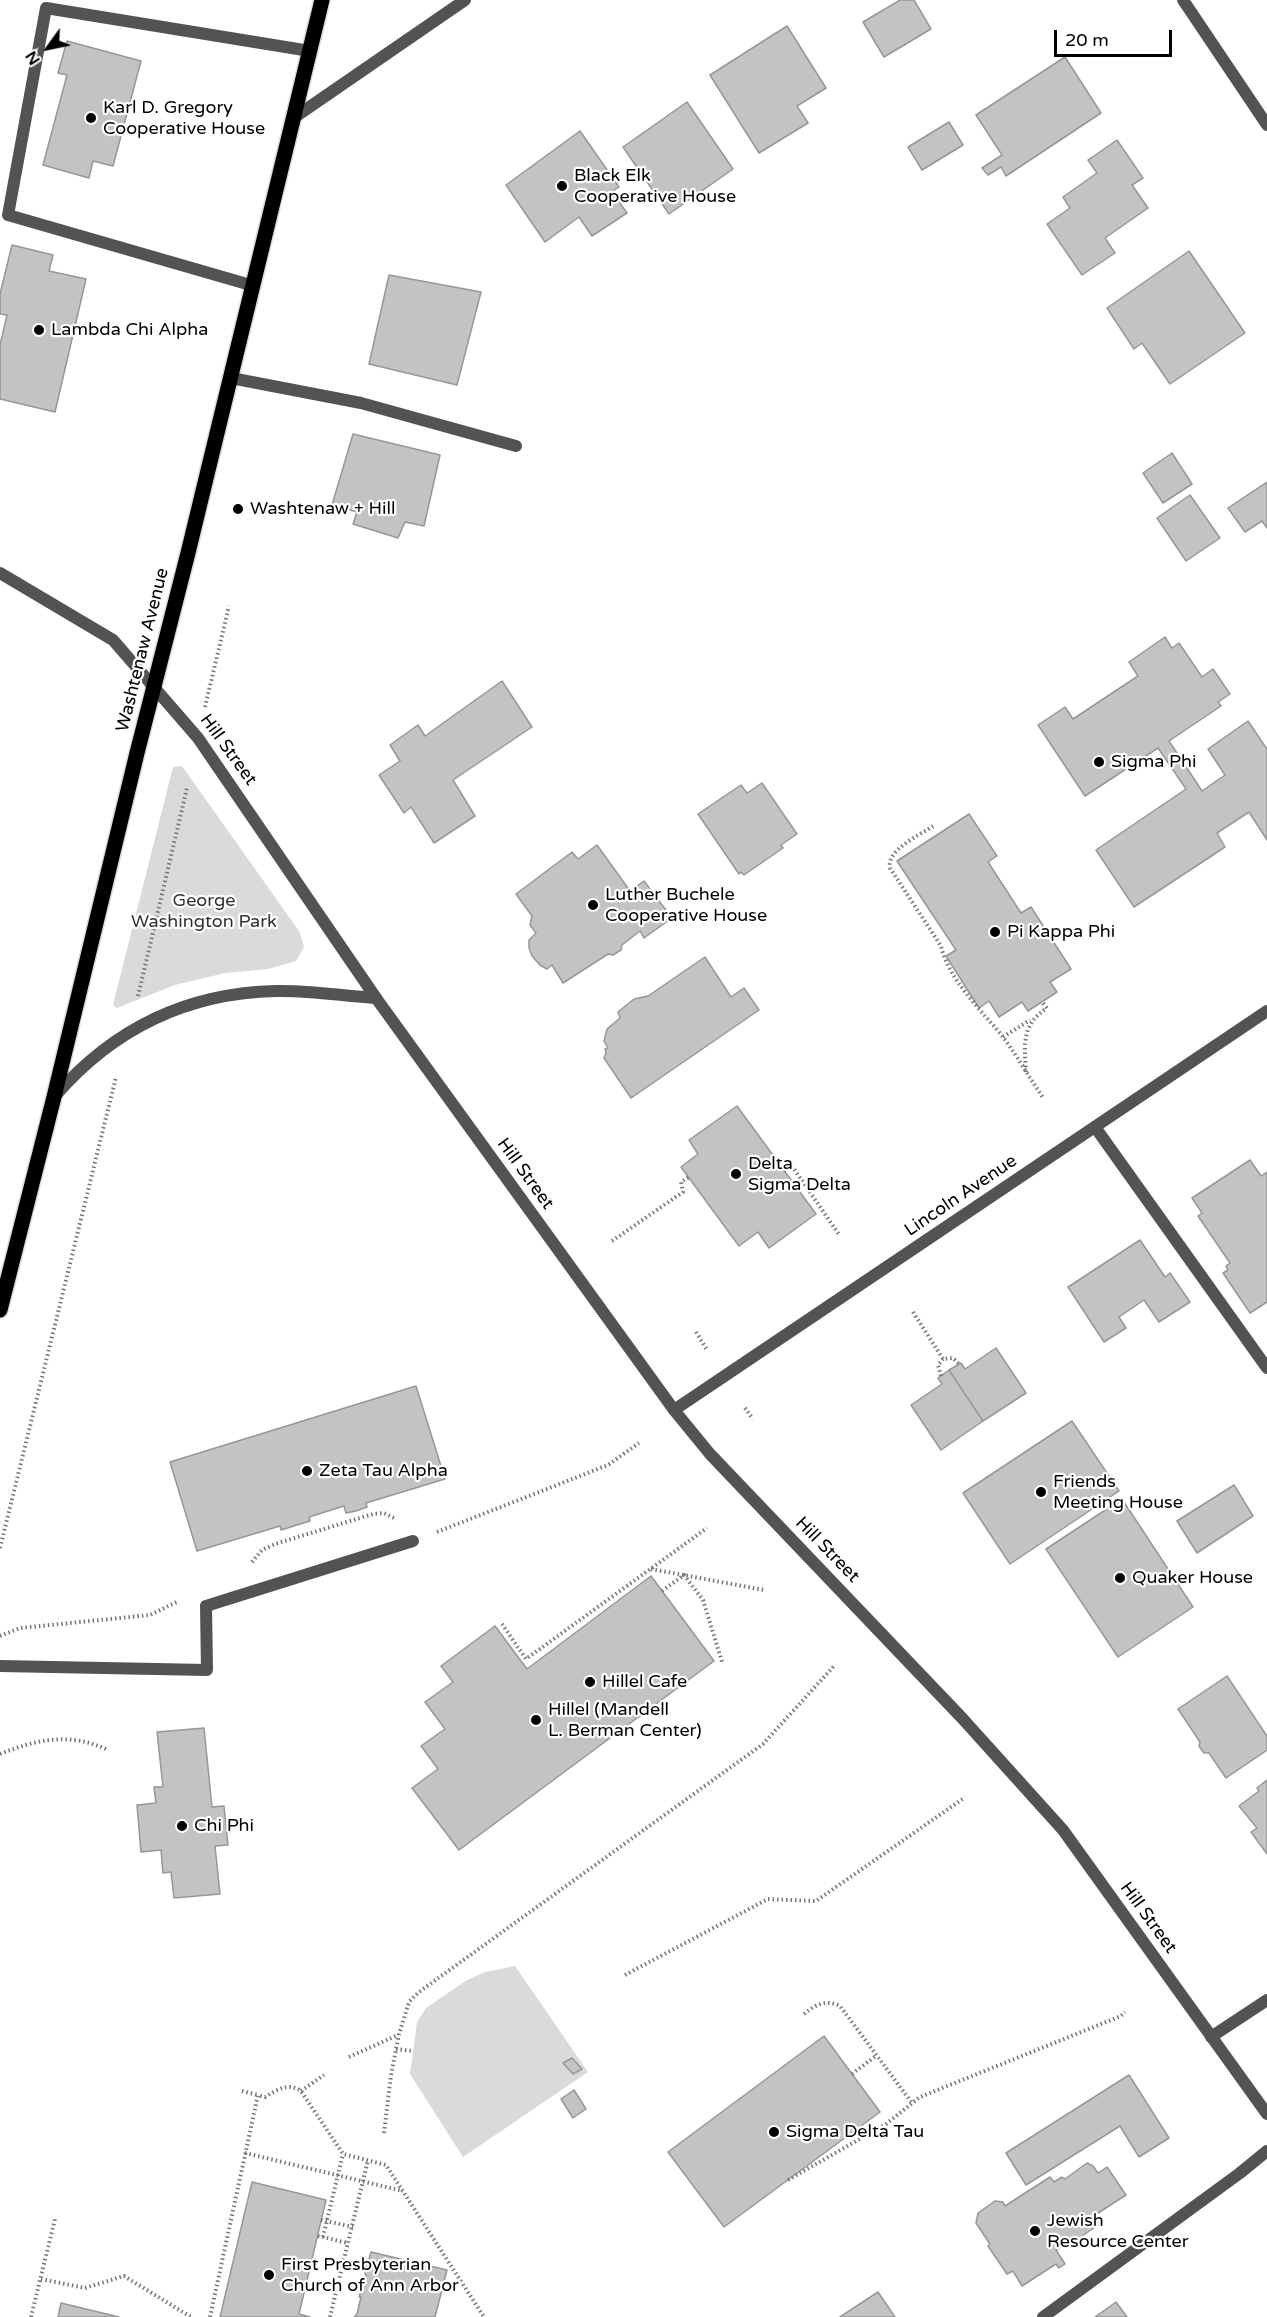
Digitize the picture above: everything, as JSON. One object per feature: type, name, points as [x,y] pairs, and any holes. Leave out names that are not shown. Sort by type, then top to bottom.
[{"type":"main road","name":"Washtenaw Avenue","points":[[0,1310],[254,286],[322,0]]},
{"type":"street","points":[[295,117],[465,0]]},
{"type":"street","points":[[1183,0],[1267,125]]},
{"type":"street","points":[[254,286],[8,215],[46,8],[310,51]]},
{"type":"street","points":[[231,378],[362,403],[516,446]]},
{"type":"street","name":"Hill Street","points":[[0,573],[113,640],[198,738],[376,998],[674,1410],[710,1454],[962,1718],[1063,1830],[1267,2115]]},
{"type":"street","points":[[54,1097],[72,1076],[108,1045],[161,1015],[187,1004],[229,994],[278,991],[376,998]]},
{"type":"street","name":"Lincoln Avenue","points":[[674,1410],[1267,1011]]},
{"type":"street","points":[[1095,1127],[1267,1368]]},
{"type":"street","points":[[0,1666],[207,1670],[206,1606],[413,1541]]},
{"type":"street","points":[[1211,2037],[1267,2000]]},
{"type":"street","points":[[1043,2317],[1267,2151]]},
{"type":"path","points":[[205,708],[229,606]]},
{"type":"path","points":[[137,999],[187,788]]},
{"type":"path","points":[[933,826],[893,853],[889,862],[890,868],[941,946],[943,957],[977,1008],[1003,1037],[1044,1099]]},
{"type":"path","points":[[1003,1037],[1047,1008],[1042,1002]]},
{"type":"path","points":[[1026,1072],[1026,1036],[1033,1018]]},
{"type":"path","points":[[0,1548],[118,1069]]},
{"type":"path","points":[[784,1171],[792,1166],[840,1236]]},
{"type":"path","points":[[612,1241],[683,1192],[681,1182],[689,1177]]},
{"type":"path","points":[[913,1312],[943,1359]]},
{"type":"path","points":[[696,1332],[707,1350]]},
{"type":"path","points":[[943,1359],[953,1359],[959,1364]]},
{"type":"path","points":[[940,1376],[938,1365],[943,1359]]},
{"type":"path","points":[[745,1408],[753,1419]]},
{"type":"path","points":[[356,1511],[358,1518]]},
{"type":"path","points":[[502,1624],[526,1659],[707,1528]]},
{"type":"path","points":[[651,1569],[764,1590]]},
{"type":"path","points":[[662,1590],[684,1575]]},
{"type":"path","points":[[684,1575],[703,1600],[722,1662]]},
{"type":"path","points":[[384,2133],[391,2075],[399,2034],[409,2002],[419,1992],[763,1744],[836,1665]]},
{"type":"path","points":[[0,1754],[51,1739],[76,1740],[108,1750]]},
{"type":"path","points":[[625,1976],[768,1899],[816,1901],[964,1798]]},
{"type":"path","points":[[804,2014],[820,2003],[834,2002],[840,2006],[912,2103]]},
{"type":"path","points":[[788,2180],[886,2124],[920,2097],[1121,2016],[1125,2012]]},
{"type":"path","points":[[349,2057],[399,2034]]},
{"type":"path","points":[[396,2049],[413,2051]]},
{"type":"path","points":[[852,2074],[876,2055]]},
{"type":"path","points":[[301,2091],[324,2075]]},
{"type":"path","points":[[242,2091],[265,2097],[282,2087],[294,2086],[301,2091],[342,2154],[338,2177],[324,2221],[323,2238]]},
{"type":"path","points":[[210,2317],[258,2095]]},
{"type":"path","points":[[245,2153],[403,2191]]},
{"type":"path","points":[[342,2154],[386,2165],[484,2317]]},
{"type":"path","points":[[330,2317],[368,2160]]},
{"type":"path","points":[[31,2317],[55,2219]]},
{"type":"path","points":[[324,2221],[352,2227]]},
{"type":"path","points":[[318,2236],[348,2243]]},
{"type":"path","points":[[41,2279],[85,2288],[124,2277],[191,2317]]},
{"type":"green space","name":"George Washington Park","points":[[182,766],[299,931],[304,947],[296,961],[268,969],[225,973],[175,985],[117,1008],[113,1005],[173,767]]},
{"type":"green space","points":[[515,1966],[588,2072],[463,2157],[410,2074],[417,2022],[426,2008],[467,1980],[485,1972]]},
{"type":"building","points":[[900,0],[914,0],[931,29],[884,57],[863,22]]},
{"type":"building","points":[[787,26],[826,88],[797,106],[808,123],[759,153],[710,75]]},
{"type":"building","name":"Karl D. Gregory Cooperative House","points":[[67,41],[141,61],[113,166],[93,161],[89,178],[43,165],[67,75],[58,73]]},
{"type":"building","points":[[1065,57],[1101,113],[1006,176],[1001,167],[988,175],[982,168],[1002,155],[976,115]]},
{"type":"building","points":[[687,102],[733,169],[669,214],[623,147]]},
{"type":"building","points":[[949,122],[963,145],[922,170],[908,147]]},
{"type":"building","name":"Black Elk Cooperative House","points":[[580,131],[619,187],[612,192],[627,213],[592,236],[579,217],[545,242],[506,185]]},
{"type":"building","points":[[1117,140],[1143,178],[1132,185],[1148,208],[1105,238],[1115,253],[1082,275],[1047,224],[1070,208],[1063,197],[1097,173],[1088,160]]},
{"type":"building","name":"Lambda Chi Alpha","points":[[12,245],[53,255],[49,271],[86,279],[55,412],[0,399],[0,345],[7,315],[0,314],[0,294]]},
{"type":"building","points":[[1189,251],[1245,333],[1170,384],[1142,343],[1134,349],[1107,308]]},
{"type":"building","points":[[389,275],[481,292],[457,385],[369,364]]},
{"type":"building","points":[[353,434],[440,455],[424,526],[405,522],[398,538],[353,524],[357,512],[332,505]]},
{"type":"building","points":[[1172,453],[1192,484],[1163,503],[1143,473]]},
{"type":"building","points":[[1267,482],[1267,528],[1262,521],[1245,532],[1228,508]]},
{"type":"building","points":[[1190,495],[1220,538],[1186,561],[1157,518]]},
{"type":"building","name":"Sigma Phi","points":[[1165,637],[1172,648],[1179,643],[1202,677],[1213,669],[1230,694],[1218,702],[1221,706],[1169,741],[1202,791],[1225,775],[1208,749],[1248,721],[1267,749],[1267,840],[1249,812],[1217,833],[1225,847],[1134,907],[1096,850],[1186,789],[1158,748],[1085,796],[1038,725],[1065,707],[1073,719],[1138,676],[1129,662]]},
{"type":"building","points":[[502,681],[532,727],[453,780],[475,816],[434,843],[411,807],[404,813],[379,775],[400,761],[390,745],[418,725],[425,736]]},
{"type":"building","points":[[762,783],[797,834],[781,845],[783,848],[744,875],[741,872],[739,874],[698,814],[741,785],[747,793]]},
{"type":"building","name":"Pi Kappa Phi","points":[[969,814],[997,856],[988,862],[1021,913],[1031,907],[1071,969],[1050,982],[1057,992],[1028,1011],[1022,1002],[999,1017],[989,1001],[979,1008],[946,956],[956,950],[897,861]]},
{"type":"building","name":"Luther Buchele Cooperative House","points":[[597,845],[630,891],[644,881],[672,918],[644,938],[640,931],[622,945],[621,950],[613,955],[608,954],[563,983],[552,965],[547,969],[532,956],[529,940],[536,933],[530,925],[532,916],[516,894],[572,852],[578,859]]},
{"type":"building","name":"Luther Buchele Cooperative House","points":[[705,957],[731,997],[744,988],[759,1010],[631,1098],[604,1058],[605,1049],[608,1048],[604,1041],[607,1029],[620,1018],[618,1012],[634,999],[648,996]]},
{"type":"building","name":"Delta Sigma Delta","points":[[737,1106],[816,1214],[769,1248],[758,1232],[739,1246],[681,1167],[698,1154],[689,1140]]},
{"type":"building","points":[[1250,1160],[1261,1176],[1267,1172],[1267,1302],[1250,1313],[1223,1273],[1228,1270],[1226,1266],[1230,1263],[1198,1216],[1202,1213],[1192,1198]]},
{"type":"building","points":[[1140,1240],[1165,1277],[1170,1273],[1190,1302],[1159,1322],[1144,1300],[1119,1317],[1126,1328],[1104,1342],[1068,1287]]},
{"type":"building","points":[[996,1348],[1026,1393],[983,1421],[949,1370],[961,1363],[965,1369]]},
{"type":"building","points":[[949,1370],[983,1421],[941,1450],[911,1405],[942,1384],[938,1378]]},
{"type":"building","name":"Zeta Tau Alpha","points":[[416,1386],[445,1479],[366,1503],[367,1507],[356,1511],[346,1513],[344,1506],[309,1517],[310,1521],[281,1530],[280,1526],[197,1551],[170,1462]]},
{"type":"building","name":"Friends Meeting House","points":[[1072,1421],[1119,1491],[1010,1564],[963,1493]]},
{"type":"building","points":[[1234,1485],[1253,1516],[1197,1553],[1177,1521]]},
{"type":"building","name":"Quaker House","points":[[1122,1499],[1193,1607],[1118,1657],[1046,1549]]},
{"type":"building","name":"Hillel (Mandell L. Berman Center)","points":[[651,1576],[714,1661],[459,1850],[412,1788],[438,1769],[421,1746],[445,1729],[425,1702],[453,1682],[441,1666],[495,1626],[527,1669]]},
{"type":"building","points":[[1227,1676],[1267,1736],[1267,1750],[1226,1778],[1209,1753],[1204,1753],[1199,1746],[1200,1742],[1178,1709]]},
{"type":"building","name":"Chi Phi","points":[[204,1728],[212,1807],[224,1806],[228,1845],[215,1846],[220,1894],[174,1898],[171,1872],[163,1873],[161,1850],[141,1852],[137,1805],[156,1803],[154,1787],[163,1787],[157,1732]]},
{"type":"building","points":[[1267,1780],[1267,1854],[1251,1832],[1257,1828],[1239,1806],[1259,1791],[1257,1788]]},
{"type":"building","name":"Sigma Delta Tau","points":[[824,2036],[880,2112],[724,2227],[668,2152]]},
{"type":"building","points":[[572,2058],[582,2069],[573,2074],[563,2063]]},
{"type":"building","points":[[1129,2075],[1169,2138],[1139,2157],[1120,2126],[1026,2185],[1006,2153]]},
{"type":"building","points":[[574,2090],[586,2109],[573,2118],[561,2099]]},
{"type":"building","name":"Jewish Resource Center","points":[[1087,2163],[1093,2166],[1098,2173],[1107,2167],[1126,2195],[1095,2215],[1101,2223],[1075,2241],[1074,2239],[1056,2250],[1065,2264],[1059,2268],[1056,2264],[1022,2286],[1013,2271],[1007,2274],[988,2246],[990,2244],[976,2223],[978,2213],[995,2201],[1003,2202],[1005,2206],[1050,2177],[1054,2182],[1062,2177],[1065,2179]]},
{"type":"building","name":"First Presbyterian Church of Ann Arbor","points":[[252,2182],[326,2200],[299,2314],[310,2317],[220,2317]]},
{"type":"building","name":"First Presbyterian Church of Ann Arbor","points":[[371,2252],[447,2270],[435,2317],[354,2317],[357,2314]]},
{"type":"building","points":[[878,2292],[895,2317],[840,2317]]},
{"type":"building","points":[[1116,2302],[1127,2317],[1095,2317]]},
{"type":"building","points":[[61,2303],[119,2317],[58,2317]]},
{"type":"place","name":"Karl D. Gregory Cooperative House","points":[[91,118]]},
{"type":"place","name":"Black Elk Cooperative House","points":[[562,186]]},
{"type":"place","name":"Lambda Chi Alpha","points":[[39,330]]},
{"type":"place","name":"Washtenaw + Hill","points":[[238,509]]},
{"type":"place","name":"Sigma Phi","points":[[1099,762]]},
{"type":"place","name":"Luther Buchele Cooperative House","points":[[593,905]]},
{"type":"place","name":"Pi Kappa Phi","points":[[995,932]]},
{"type":"place","name":"Delta Sigma Delta","points":[[736,1174]]},
{"type":"place","name":"Zeta Tau Alpha","points":[[307,1471]]},
{"type":"place","name":"Friends Meeting House","points":[[1041,1492]]},
{"type":"place","name":"Quaker House","points":[[1120,1578]]},
{"type":"place","name":"Hillel Cafe","points":[[590,1682]]},
{"type":"place","name":"Hillel (Mandell L. Berman Center)","points":[[536,1720]]},
{"type":"place","name":"Chi Phi","points":[[182,1826]]},
{"type":"place","name":"Sigma Delta Tau","points":[[774,2132]]},
{"type":"place","name":"Jewish Resource Center","points":[[1035,2231]]},
{"type":"place","name":"First Presbyterian Church of Ann Arbor","points":[[269,2275]]}]
